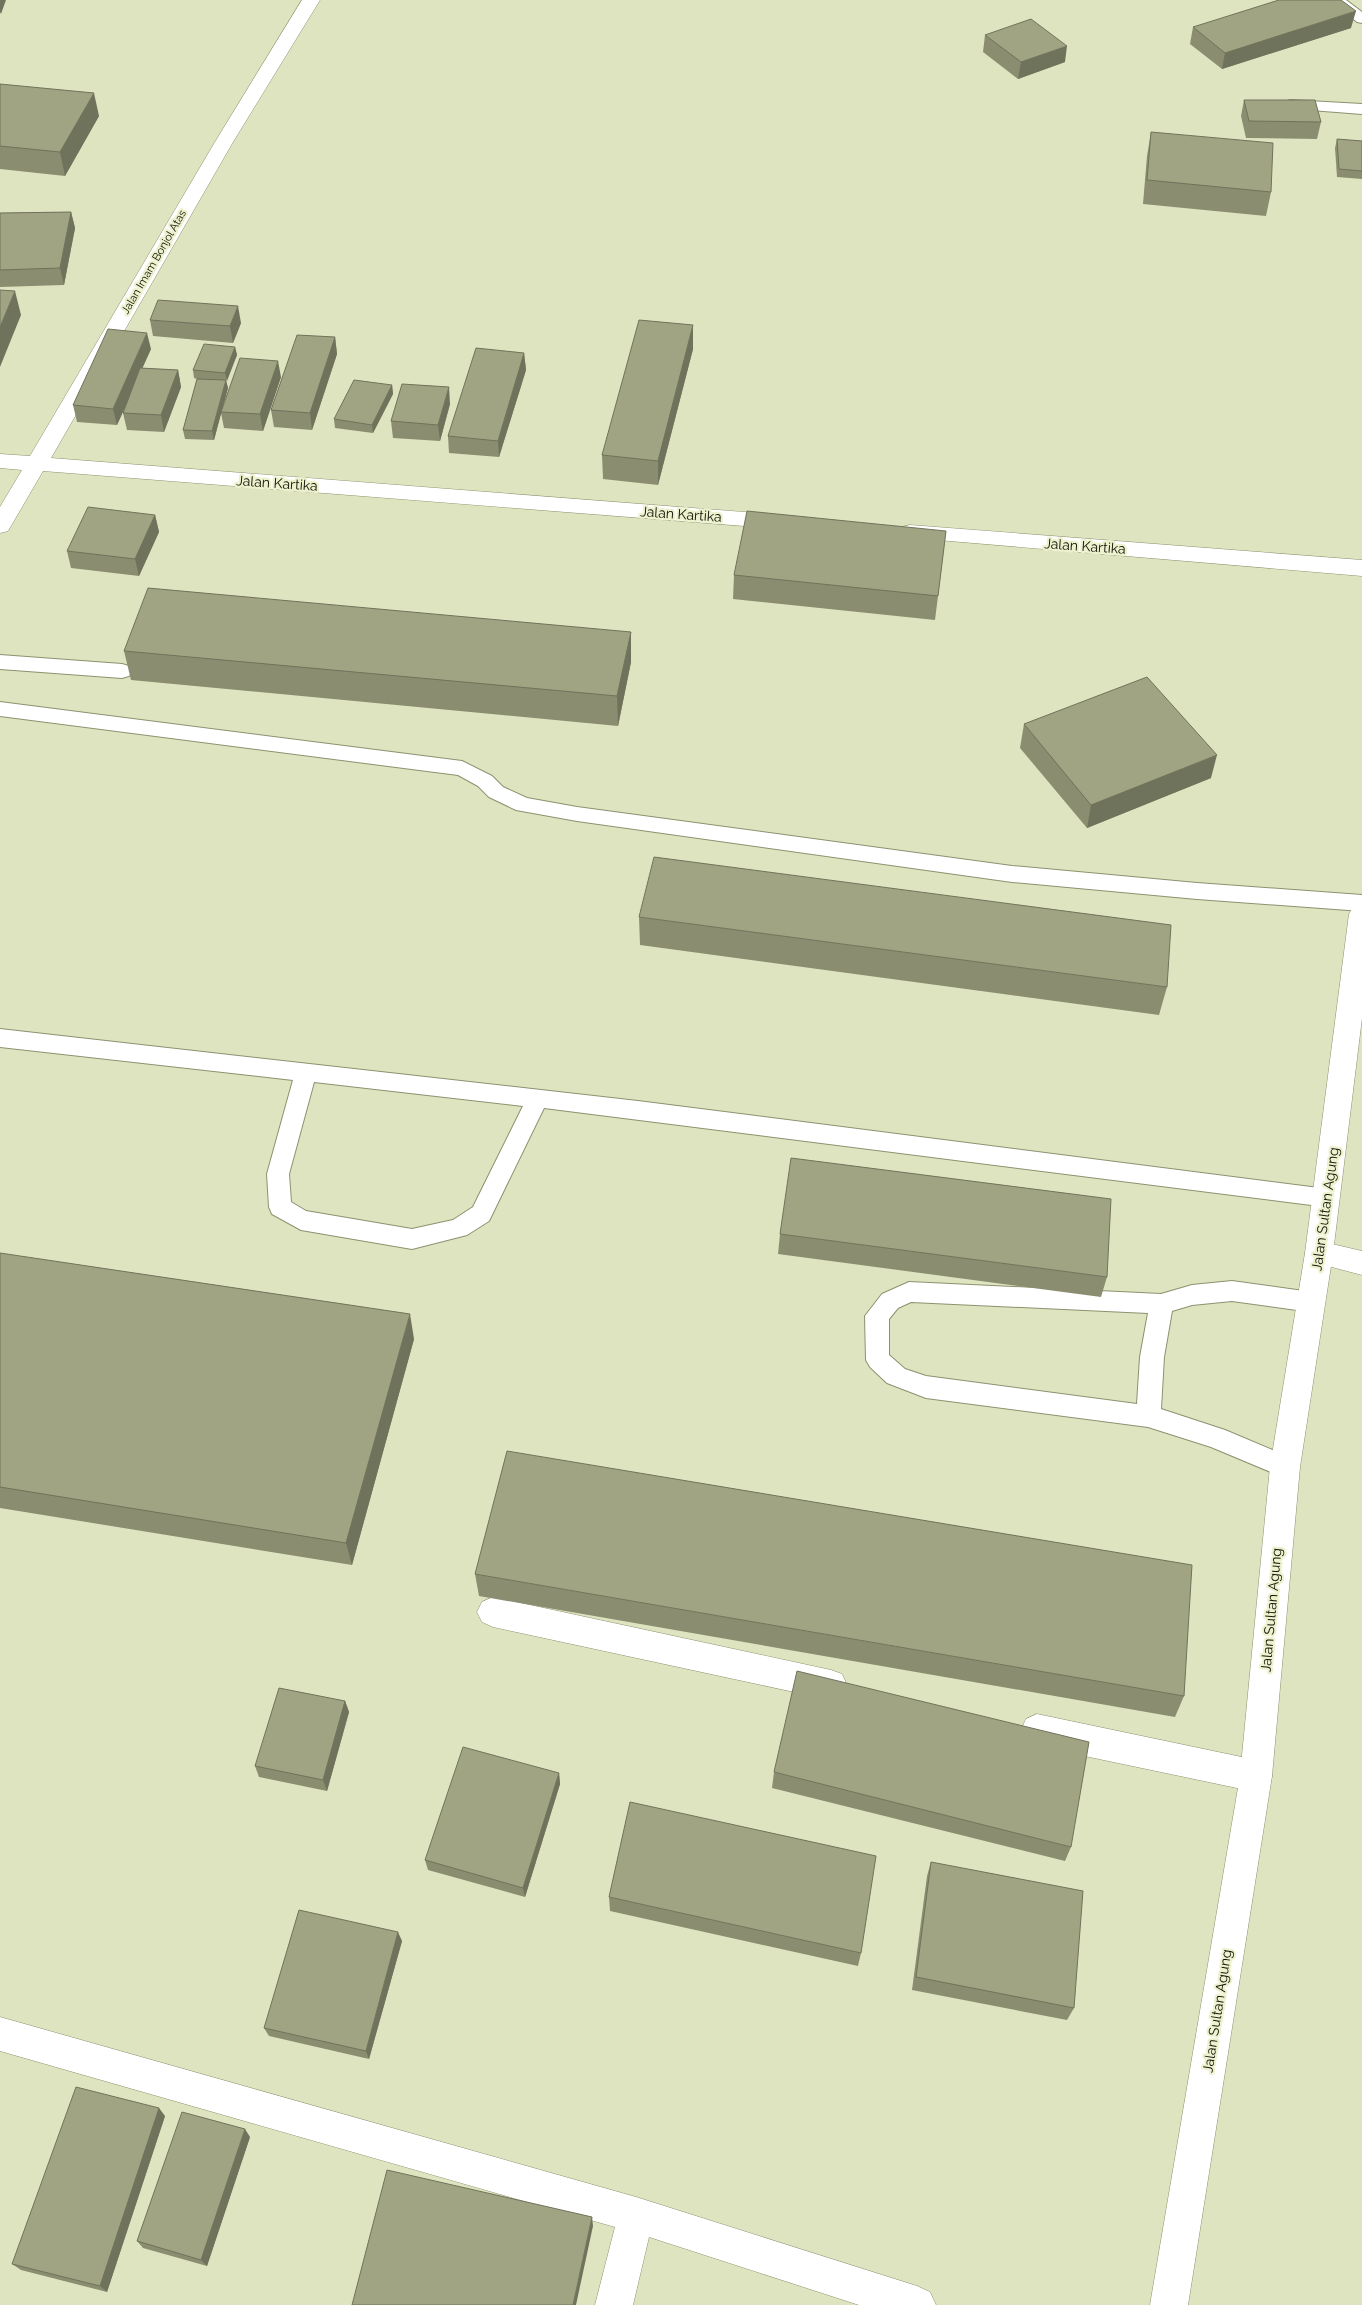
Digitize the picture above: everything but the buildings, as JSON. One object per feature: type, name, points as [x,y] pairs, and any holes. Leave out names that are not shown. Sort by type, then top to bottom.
[{"type":"street","name":"Jalan Imam Bonjol Atas","points":[[0,526],[224,142],[311,0]]},
{"type":"street","name":"Jalan Kartika","points":[[0,461],[804,524]]},
{"type":"street","name":"Jalan Kartika","points":[[894,531],[1362,568]]},
{"type":"street","name":"Jalan Sultan Agung","points":[[1169,2305],[1256,1776],[1285,1467],[1327,1198],[1362,914]]},
{"type":"street","points":[[1319,1253],[1362,1263]]},
{"type":"street","points":[[493,1612],[863,1692]]},
{"type":"street","points":[[1009,1724],[1256,1776]]},
{"type":"street","points":[[0,2034],[636,2215],[917,2305]]},
{"type":"street","points":[[614,2305],[636,2215]]},
{"type":"lane","points":[[1337,0],[1362,19]]},
{"type":"lane","points":[[1290,105],[1362,109]]},
{"type":"lane","points":[[0,662],[122,671]]},
{"type":"lane","points":[[0,709],[462,768],[485,781],[496,792],[523,805],[577,814],[1012,874],[1197,891],[1362,903]]},
{"type":"lane","points":[[0,1038],[537,1099],[1327,1198]]},
{"type":"lane","points":[[306,1073],[278,1174],[280,1207],[301,1220],[412,1239],[459,1228],[480,1214],[537,1099]]},
{"type":"lane","points":[[1285,1467],[1216,1438],[1148,1416],[926,1387],[896,1376],[878,1360],[876,1343],[877,1316],[890,1301],[910,1292],[1161,1304],[1192,1295],[1232,1292],[1311,1302]]},
{"type":"lane","points":[[1148,1416],[1152,1357],[1161,1304]]}]
